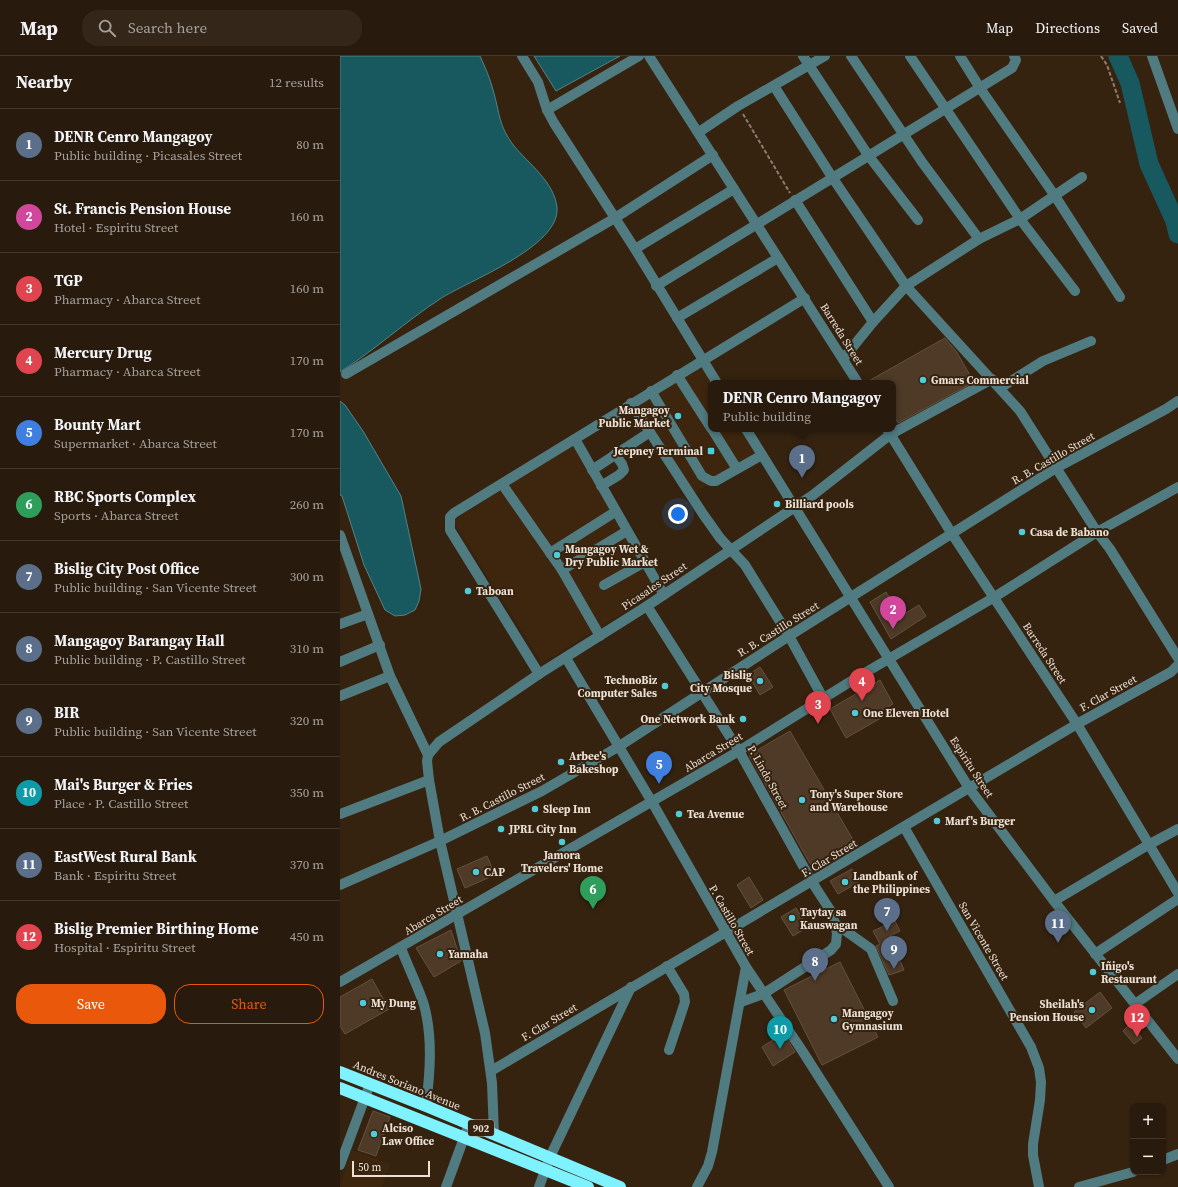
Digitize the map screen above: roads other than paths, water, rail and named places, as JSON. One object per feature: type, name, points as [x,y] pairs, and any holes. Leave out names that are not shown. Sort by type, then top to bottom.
[{"type":"highway","name":"Andres Soriano Avenue","points":[[340,1072],[426,1106],[620,1187]]},
{"type":"highway","name":"902","points":[[340,1088],[588,1187]]},
{"type":"street","points":[[522,56],[538,82],[547,110],[635,249],[656,286],[715,380]]},
{"type":"street","points":[[547,110],[639,56]]},
{"type":"street","name":"Barreda Street","points":[[649,56],[856,380]]},
{"type":"street","points":[[803,56],[868,155],[918,220]]},
{"type":"street","points":[[699,132],[738,106],[825,56]]},
{"type":"street","points":[[851,56],[903,134],[979,240]]},
{"type":"street","points":[[910,56],[1020,219],[1075,291]]},
{"type":"street","points":[[960,56],[980,88],[1055,196],[1120,297]]},
{"type":"street","points":[[656,286],[756,223],[1012,68],[1016,60],[1014,56]]},
{"type":"street","points":[[1152,56],[1178,129]]},
{"type":"street","points":[[774,86],[832,177],[906,286],[1020,411],[1177,655]]},
{"type":"street","points":[[346,374],[615,218],[713,155]]},
{"type":"street","points":[[843,359],[873,322],[906,286],[979,240],[1020,219],[1082,177]]},
{"type":"street","points":[[635,249],[734,189]]},
{"type":"street","points":[[794,200],[873,322]]},
{"type":"street","points":[[677,318],[778,258]]},
{"type":"street","points":[[539,674],[450,530],[450,517],[454,513],[631,403],[805,298]]},
{"type":"street","points":[[1000,388],[1042,361],[1091,341]]},
{"type":"street","points":[[677,375],[708,423]]},
{"type":"street","name":"Picasales Street","points":[[896,428],[992,379]]},
{"type":"street","points":[[651,391],[702,476],[706,480],[716,481],[762,455]]},
{"type":"street","name":"R. B. Castillo Street","points":[[340,885],[440,841],[542,791],[618,747],[788,636],[1056,468],[1166,409],[1178,401]]},
{"type":"street","points":[[631,403],[703,514],[720,538],[731,548],[745,566],[788,636],[823,698]]},
{"type":"street","points":[[592,470],[650,432]]},
{"type":"street","points":[[714,432],[737,469]]},
{"type":"street","name":"Espiritu Street","points":[[748,432],[794,508],[852,597],[969,788],[1054,901],[1178,1059]]},
{"type":"street","name":"Barreda Street","points":[[889,432],[952,534],[1077,724],[1178,893]]},
{"type":"street","name":"Picasales Street","points":[[428,754],[439,742],[539,674],[664,595],[731,548],[814,495],[889,432]]},
{"type":"street","points":[[574,439],[664,595]]},
{"type":"street","points":[[600,486],[619,475],[624,470],[615,454]]},
{"type":"street","points":[[502,484],[562,570],[600,636]]},
{"type":"street","name":"Abarca Street","points":[[340,982],[739,751],[889,658],[994,598],[1097,532],[1178,487]]},
{"type":"street","points":[[550,553],[615,512]]},
{"type":"street","points":[[562,570],[627,531]]},
{"type":"street","points":[[340,535],[390,676],[428,754],[427,761],[429,780],[440,841],[481,1012],[491,1071],[494,1134]]},
{"type":"street","points":[[604,585],[645,562]]},
{"type":"street","name":"P. Lindo Street","points":[[647,606],[703,691],[739,751],[812,882],[832,913],[836,924]]},
{"type":"street","points":[[340,624],[368,614]]},
{"type":"street","points":[[340,662],[380,645]]},
{"type":"street","name":"P. Castillo Street","points":[[566,658],[652,802],[746,967],[803,1052],[889,1187]]},
{"type":"street","name":"F. Clar Street","points":[[491,1071],[1077,724],[1171,672],[1178,665]]},
{"type":"street","points":[[340,696],[390,676]]},
{"type":"street","points":[[340,814],[429,780]]},
{"type":"street","name":"San Vicente Street","points":[[904,827],[1031,1047],[1040,1068],[1040,1100],[1033,1144],[1033,1155],[1039,1187]]},
{"type":"street","points":[[1054,901],[1148,845],[1178,829]]},
{"type":"street","points":[[1095,954],[1178,899]]},
{"type":"street","points":[[741,1002],[763,994],[834,947],[837,941],[836,924]]},
{"type":"street","points":[[836,924],[871,949],[893,1001]]},
{"type":"street","points":[[401,948],[423,1004],[428,1024],[430,1061],[426,1106]]},
{"type":"street","points":[[667,966],[684,994],[685,1002],[669,1050]]},
{"type":"street","points":[[697,1187],[708,1166],[712,1152],[741,1002],[746,967]]},
{"type":"street","points":[[1134,1004],[1178,974]]},
{"type":"street","points":[[539,1187],[550,1157],[631,987]]},
{"type":"street","points":[[340,1165],[370,1084]]},
{"type":"street","points":[[446,1187],[469,1124]]},
{"type":"street","points":[[1166,1159],[1178,1154]]},
{"type":"street","points":[[1079,1187],[1130,1173]]},
{"type":"water","points":[[340,56],[480,56],[486,68],[505,132],[514,146],[546,181],[555,198],[557,207],[554,222],[544,236],[529,249],[490,273],[440,299],[340,372]]},
{"type":"water","points":[[534,56],[620,56],[556,91]]},
{"type":"water","points":[[340,401],[345,405],[363,431],[401,496],[421,589],[419,601],[415,610],[405,615],[395,616],[385,610],[364,565],[342,496],[340,495]]},
{"type":"waterway","points":[[1118,56],[1130,83],[1149,164],[1175,221],[1178,234]]},
{"type":"place","name":"Gmars Commercial","points":[[923,380]]},
{"type":"place","name":"Mangagoy Public Market","points":[[678,416]]},
{"type":"place","name":"Jeepney Terminal","points":[[711,451]]},
{"type":"place","name":"DENR Cenro Mangagoy","points":[[802,478]]},
{"type":"place","name":"Billiard pools","points":[[777,504]]},
{"type":"place","name":"Casa de Babano","points":[[1022,532]]},
{"type":"place","name":"Mangagoy Wet & Dry Public Market","points":[[557,555]]},
{"type":"place","name":"Taboan","points":[[468,591]]},
{"type":"place","name":"St. Francis Pension House","points":[[893,629]]},
{"type":"place","name":"Bislig City Mosque","points":[[760,681]]},
{"type":"place","name":"TechnoBiz Computer Sales","points":[[665,686]]},
{"type":"place","name":"Mercury Drug","points":[[862,701]]},
{"type":"place","name":"One Eleven Hotel","points":[[855,713]]},
{"type":"place","name":"One Network Bank","points":[[743,719]]},
{"type":"place","name":"TGP","points":[[818,724]]},
{"type":"place","name":"Arbee's Bakeshop","points":[[561,762]]},
{"type":"place","name":"Bounty Mart","points":[[659,784]]},
{"type":"place","name":"Tony's Super Store and Warehouse","points":[[802,800]]},
{"type":"place","name":"Sleep Inn","points":[[535,809]]},
{"type":"place","name":"Tea Avenue","points":[[679,814]]},
{"type":"place","name":"Marf's Burger","points":[[937,821]]},
{"type":"place","name":"JPRL City Inn","points":[[501,829]]},
{"type":"place","name":"Jamora Travelers' Home","points":[[562,842]]},
{"type":"place","name":"CAP","points":[[476,872]]},
{"type":"place","name":"Landbank of the Philippines","points":[[845,882]]},
{"type":"place","name":"RBC Sports Complex","points":[[593,909]]},
{"type":"place","name":"Taytay sa Kauswagan","points":[[792,918]]},
{"type":"place","name":"Bislig City Post Office","points":[[887,931]]},
{"type":"place","name":"EastWest Rural Bank","points":[[1058,943]]},
{"type":"place","name":"Yamaha","points":[[440,954]]},
{"type":"place","name":"BIR","points":[[894,969]]},
{"type":"place","name":"Iñigo's Restaurant","points":[[1093,972]]},
{"type":"place","name":"Mangagoy Barangay Hall","points":[[815,981]]},
{"type":"place","name":"My Dung","points":[[363,1003]]},
{"type":"place","name":"Sheilah's Pension House","points":[[1092,1010]]},
{"type":"place","name":"Mangagoy Gymnasium","points":[[834,1019]]},
{"type":"place","name":"Bislig Premier Birthing Home","points":[[1137,1037]]},
{"type":"place","name":"Mai's Burger & Fries","points":[[780,1049]]},
{"type":"place","name":"Alciso Law Office","points":[[374,1134]]}]
